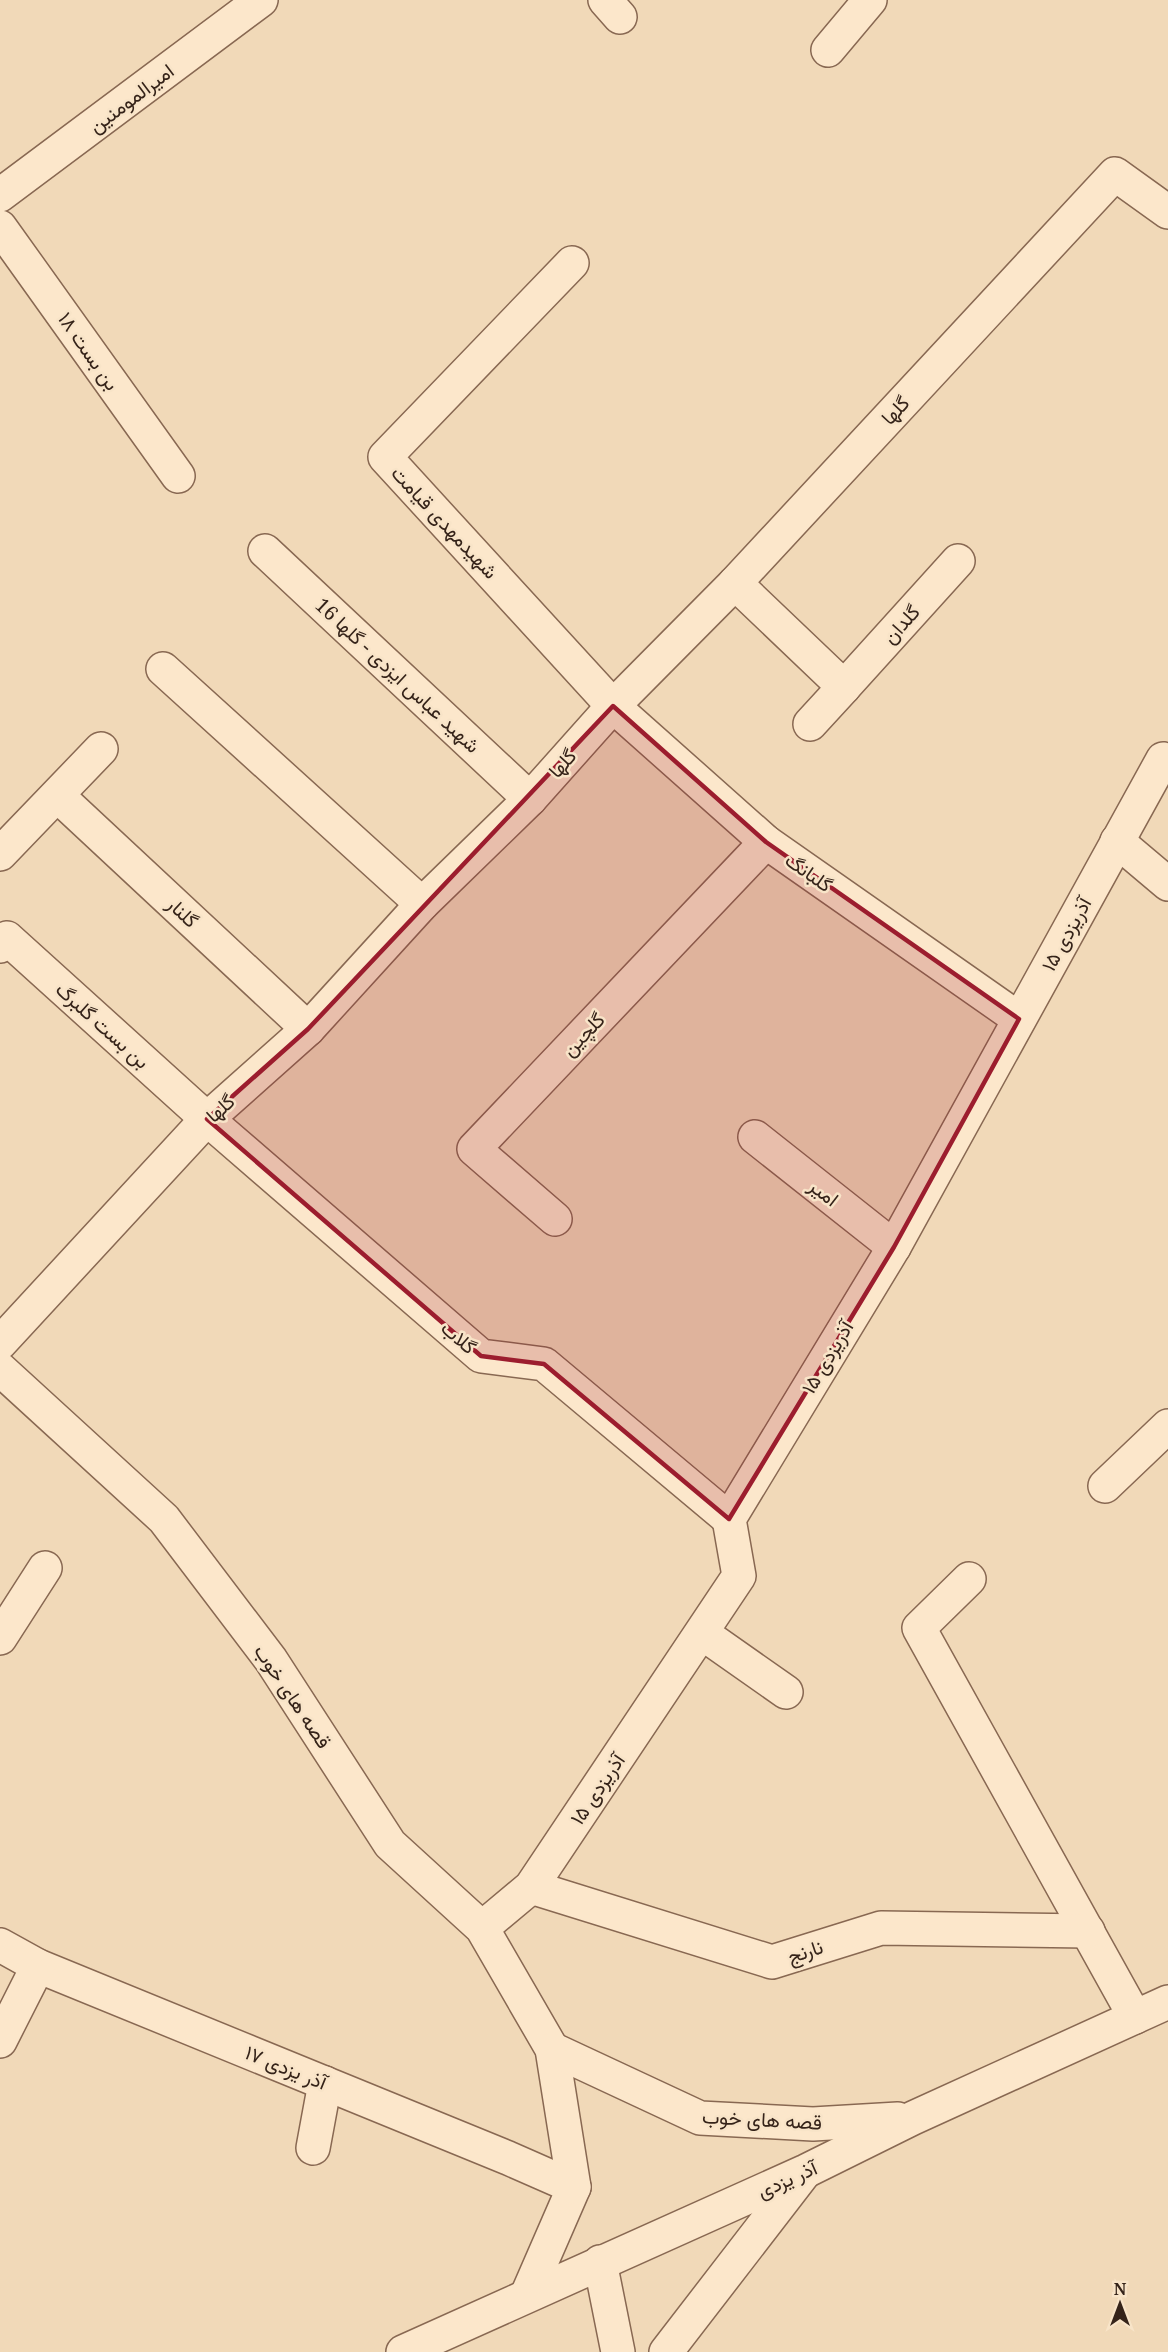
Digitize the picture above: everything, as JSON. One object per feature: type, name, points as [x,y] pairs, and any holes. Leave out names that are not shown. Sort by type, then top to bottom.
[{"type":"street","name":"امیرالمومنین","points":[[0,195],[261,0]]},
{"type":"street","points":[[828,50],[870,0]]},
{"type":"street","name":"گلها","points":[[0,1343],[207,1119],[308,1029],[422,904],[530,799],[613,706],[735,583],[1115,174],[1168,212]]},
{"type":"street","name":"بن بست ۱۸","points":[[0,227],[178,476]]},
{"type":"street","name":"شهیدمهدی قیامت","points":[[572,262],[386,458],[613,706]]},
{"type":"street","name":"شهید عباس ایزدی - گلها 16","points":[[265,551],[530,799]]},
{"type":"street","name":"گلدان","points":[[810,724],[958,561]]},
{"type":"street","points":[[735,583],[844,687]]},
{"type":"street","points":[[163,669],[422,904]]},
{"type":"street","name":"گلبانگ","points":[[613,706],[766,842],[1019,1019]]},
{"type":"street","points":[[0,854],[101,749]]},
{"type":"street","name":"۱۵ آذریزدی","points":[[482,1928],[531,1887],[739,1576],[729,1519],[894,1247],[1117,841],[1165,761]]},
{"type":"street","name":"گلنار","points":[[58,796],[308,1029]]},
{"type":"street","points":[[1117,841],[1168,884]]},
{"type":"street","name":"گلچین","points":[[555,1219],[474,1149],[766,842]]},
{"type":"street","name":"بن بست گلبرگ","points":[[0,946],[7,938],[207,1119]]},
{"type":"street","name":"گلاب","points":[[207,1119],[481,1356],[544,1364],[729,1519]]},
{"type":"street","name":"امیر","points":[[755,1137],[894,1247]]},
{"type":"street","name":"قصه های خوب","points":[[0,1369],[164,1519],[271,1660],[390,1844],[482,1928],[552,2049],[574,2187]]},
{"type":"street","points":[[1106,1486],[1168,1426]]},
{"type":"street","points":[[0,1638],[45,1568]]},
{"type":"street","points":[[969,1579],[919,1628],[1135,2017]]},
{"type":"street","points":[[702,1633],[786,1692]]},
{"type":"street","name":"نارنج","points":[[531,1887],[772,1962],[881,1928],[1088,1931]]},
{"type":"street","name":"آذر یزدی ۱۷","points":[[0,1945],[38,1966],[574,2187]]},
{"type":"street","points":[[0,2041],[38,1966]]},
{"type":"street","name":"آذر یزدی","points":[[403,2352],[806,2171],[913,2118],[1168,2002]]},
{"type":"street","name":"قصه های خوب","points":[[552,2049],[700,2118],[813,2124],[913,2118]]},
{"type":"street","points":[[313,2148],[325,2083]]},
{"type":"street","points":[[666,2352],[806,2171]]},
{"type":"street","points":[[527,2295],[574,2187]]},
{"type":"street","points":[[600,2262],[618,2352]]},
{"type":"highlighted area","points":[[613,706],[766,842],[1019,1019],[894,1247],[729,1519],[544,1364],[481,1356],[207,1119],[308,1029]]}]
